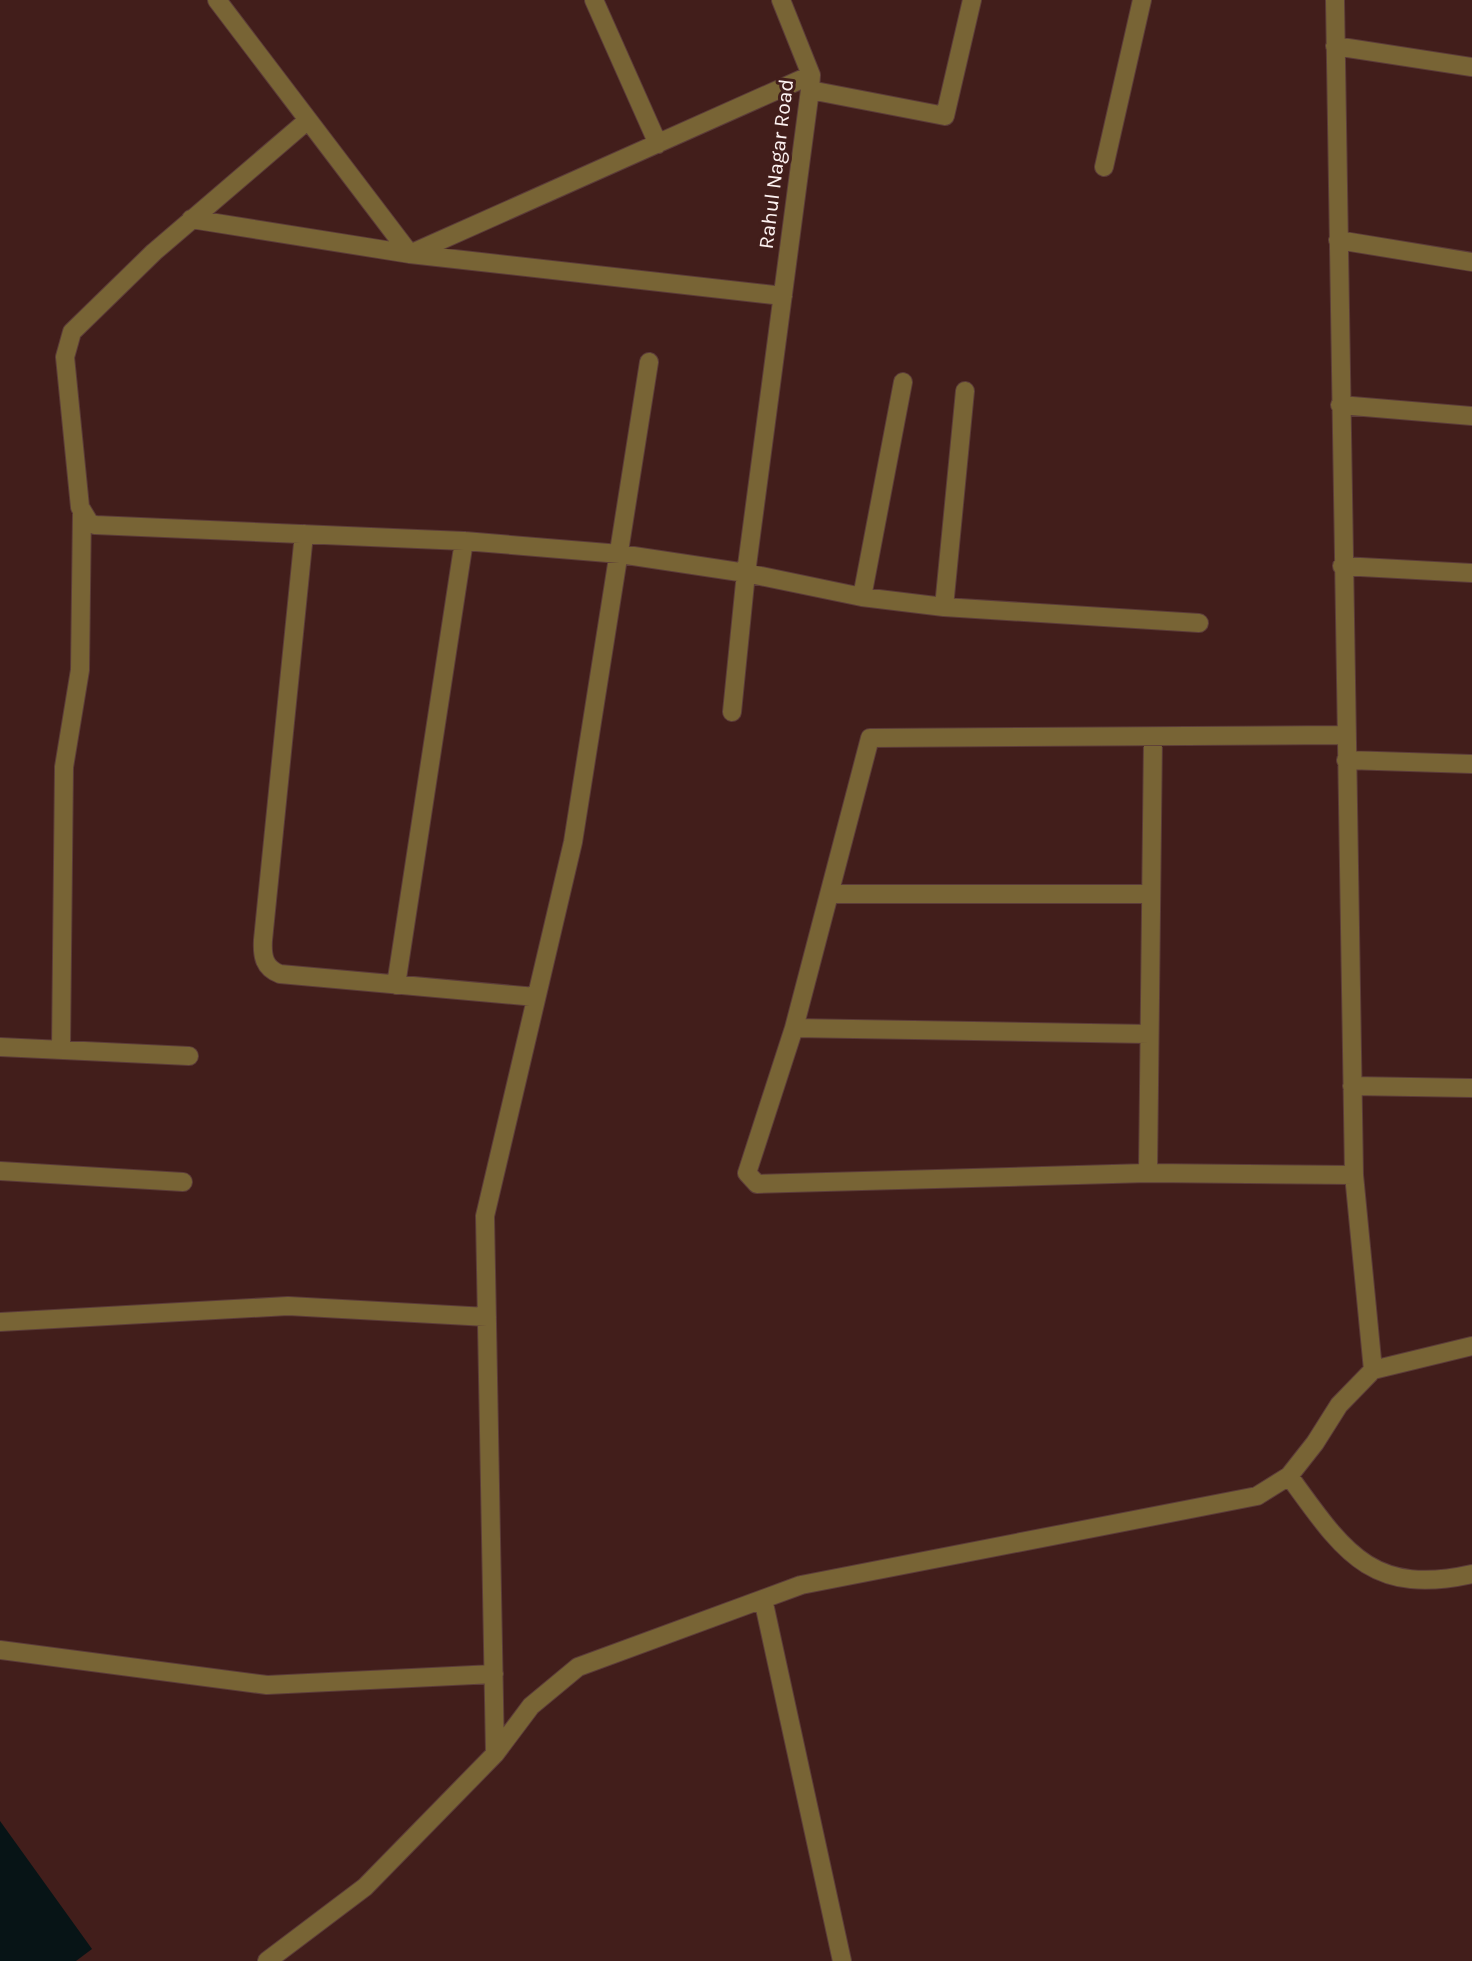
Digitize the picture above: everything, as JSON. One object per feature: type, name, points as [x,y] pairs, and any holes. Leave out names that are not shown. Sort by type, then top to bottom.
[{"type":"street","points":[[217,0],[410,254]]},
{"type":"street","points":[[594,0],[658,144]]},
{"type":"street","name":"Rahul Nagar Road","points":[[732,712],[746,573],[811,83],[781,0]]},
{"type":"street","points":[[410,254],[658,144],[811,83],[945,116],[972,0]]},
{"type":"street","points":[[1104,167],[1142,0]]},
{"type":"street","points":[[1335,0],[1342,566],[1354,1175],[1373,1370]]},
{"type":"street","points":[[1335,46],[1472,67]]},
{"type":"street","points":[[61,1050],[64,767],[80,670],[82,512],[65,357],[67,340],[78,323],[191,219],[308,120]]},
{"type":"street","points":[[191,219],[410,254],[783,296]]},
{"type":"street","points":[[1338,240],[1472,262]]},
{"type":"street","points":[[495,1754],[485,1216],[573,842],[649,362]]},
{"type":"street","points":[[862,597],[903,382]]},
{"type":"street","points":[[944,607],[965,391]]},
{"type":"street","points":[[1340,405],[1472,416]]},
{"type":"street","points":[[82,512],[95,524],[464,541],[620,554],[746,573],[862,597],[944,607],[1199,623]]},
{"type":"street","points":[[304,534],[262,953],[272,971],[280,974],[536,997]]},
{"type":"street","points":[[396,985],[464,541]]},
{"type":"street","points":[[1342,566],[1472,573]]},
{"type":"street","points":[[1345,735],[870,738],[794,1028],[748,1167],[749,1177],[757,1184],[1148,1173],[1354,1175]]},
{"type":"street","points":[[1148,1173],[1153,737]]},
{"type":"street","points":[[1346,760],[1472,764]]},
{"type":"street","points":[[830,894],[1151,894]]},
{"type":"street","points":[[794,1028],[1149,1034]]},
{"type":"street","points":[[0,1047],[189,1056]]},
{"type":"street","points":[[1352,1086],[1472,1088]]},
{"type":"street","points":[[0,1171],[183,1182]]},
{"type":"street","points":[[0,1322],[288,1306],[487,1317]]},
{"type":"street","points":[[267,1961],[365,1887],[495,1754],[531,1706],[578,1667],[801,1585],[1257,1496],[1289,1476],[1315,1443],[1339,1405],[1373,1370],[1472,1346]]},
{"type":"street","points":[[1289,1476],[1334,1538],[1356,1559],[1383,1574],[1417,1581],[1472,1574]]},
{"type":"street","points":[[763,1599],[842,1961]]},
{"type":"street","points":[[0,1650],[267,1685],[494,1674]]},
{"type":"shaded area","points":[[0,1821],[92,1949],[76,1961],[0,1961]]}]
